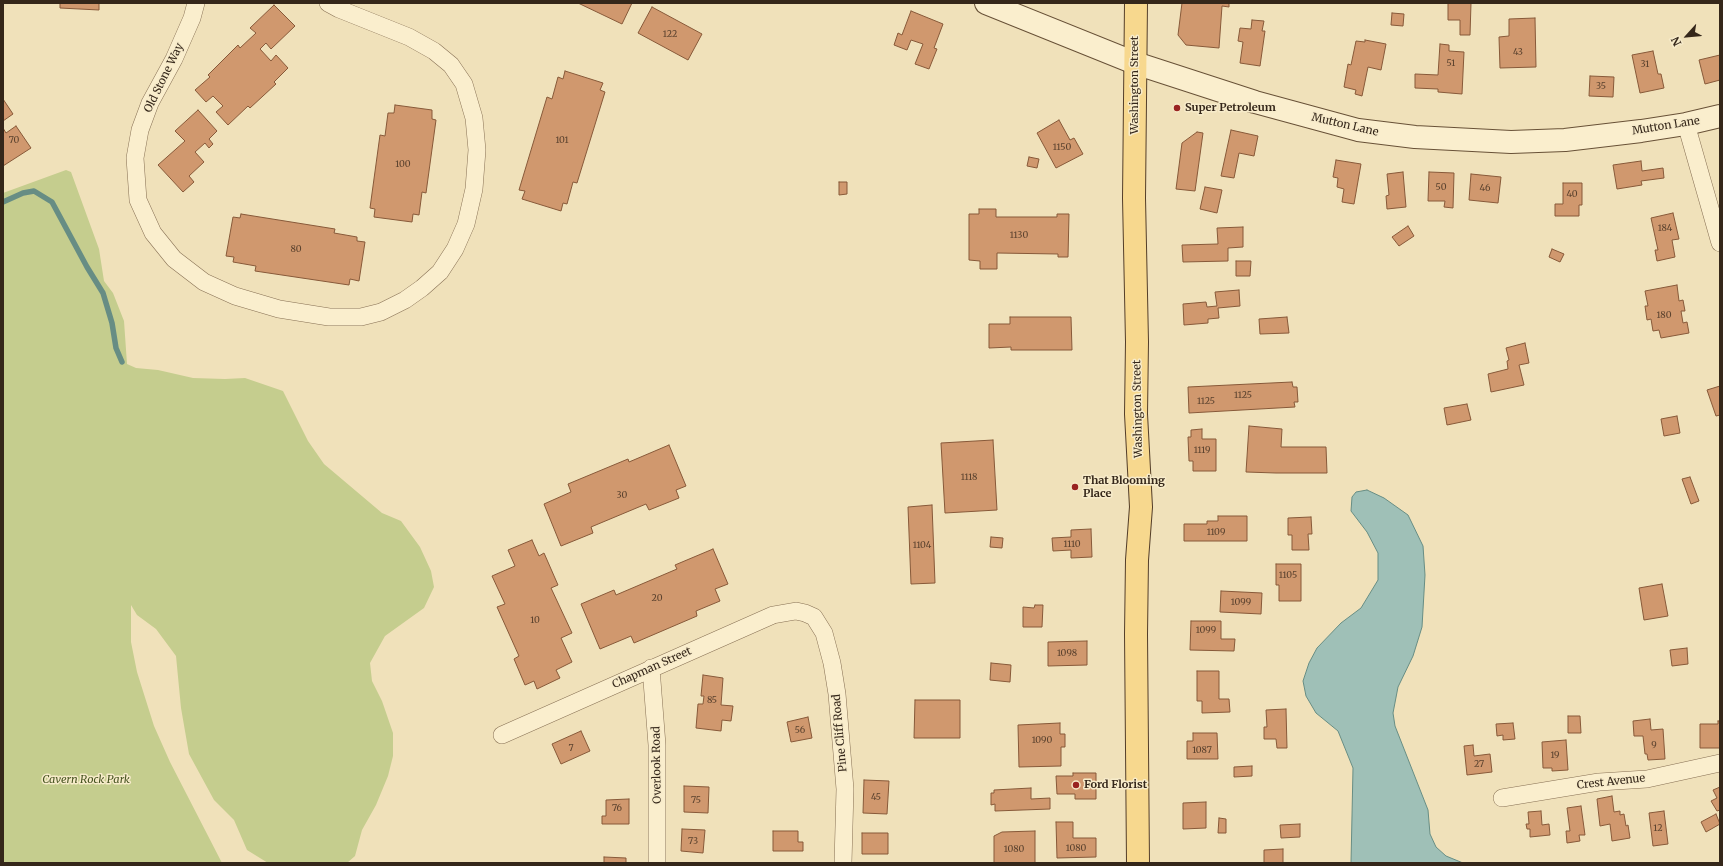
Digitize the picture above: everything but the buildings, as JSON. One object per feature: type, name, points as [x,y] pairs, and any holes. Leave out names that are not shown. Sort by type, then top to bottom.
[{"type":"main road","name":"Washington Street","points":[[1136,3],[1134,198],[1137,342],[1136,414],[1141,507],[1137,560],[1136,634],[1138,863]]},
{"type":"street","name":"Old Stone Way","points":[[196,3],[192,18],[174,59],[150,103],[140,130],[135,158],[138,200],[153,233],[174,259],[204,282],[235,296],[279,309],[315,315],[329,317],[361,317],[381,312],[422,288],[440,272],[455,249],[466,224],[474,189],[477,150],[474,118],[464,84],[451,65],[434,51],[409,37],[339,9],[328,3]]},
{"type":"street","name":"Mutton Lane","points":[[986,3],[1135,62],[1270,106],[1358,130],[1415,137],[1512,142],[1565,140],[1686,124],[1720,116]]},
{"type":"street","points":[[1686,124],[1720,243]]},
{"type":"street","name":"Chapman Street","points":[[502,735],[651,668],[773,616],[796,611],[805,613]]},
{"type":"street","name":"Pine Cliff Road","points":[[805,613],[814,617],[824,632],[832,663],[837,694],[845,789],[843,863]]},
{"type":"street","name":"Overlook Road","points":[[651,668],[657,745],[657,863]]},
{"type":"street","name":"Crest Avenue","points":[[1502,798],[1599,782],[1647,779],[1720,763]]},
{"type":"green space","name":"Cavern Rock Park","points":[[66,170],[71,172],[99,249],[104,281],[113,293],[124,321],[127,364],[136,368],[158,370],[193,378],[245,378],[283,391],[308,441],[324,464],[382,513],[401,521],[420,547],[431,571],[434,587],[424,608],[385,636],[370,663],[372,681],[382,701],[393,733],[393,756],[388,776],[376,805],[362,830],[355,856],[347,863],[268,863],[247,850],[234,820],[214,800],[189,754],[181,708],[176,656],[156,629],[137,615],[131,605],[131,642],[137,672],[154,726],[170,762],[222,863],[3,863],[3,193]]},
{"type":"water","points":[[1367,490],[1384,498],[1408,515],[1423,546],[1425,575],[1422,627],[1413,656],[1398,687],[1393,713],[1395,726],[1428,810],[1430,834],[1436,847],[1446,856],[1463,863],[1351,863],[1353,768],[1338,731],[1316,713],[1306,696],[1303,681],[1309,663],[1317,648],[1341,623],[1361,608],[1378,580],[1378,553],[1367,532],[1351,511],[1352,497],[1356,492]]},
{"type":"waterway","points":[[3,202],[23,193],[34,191],[52,202],[87,267],[103,293],[112,323],[116,348],[122,362]]},
{"type":"place","name":"Super Petroleum","points":[[1177,108]]},
{"type":"place","name":"That Blooming Place","points":[[1075,487]]},
{"type":"place","name":"Ford Florist","points":[[1076,785]]}]
